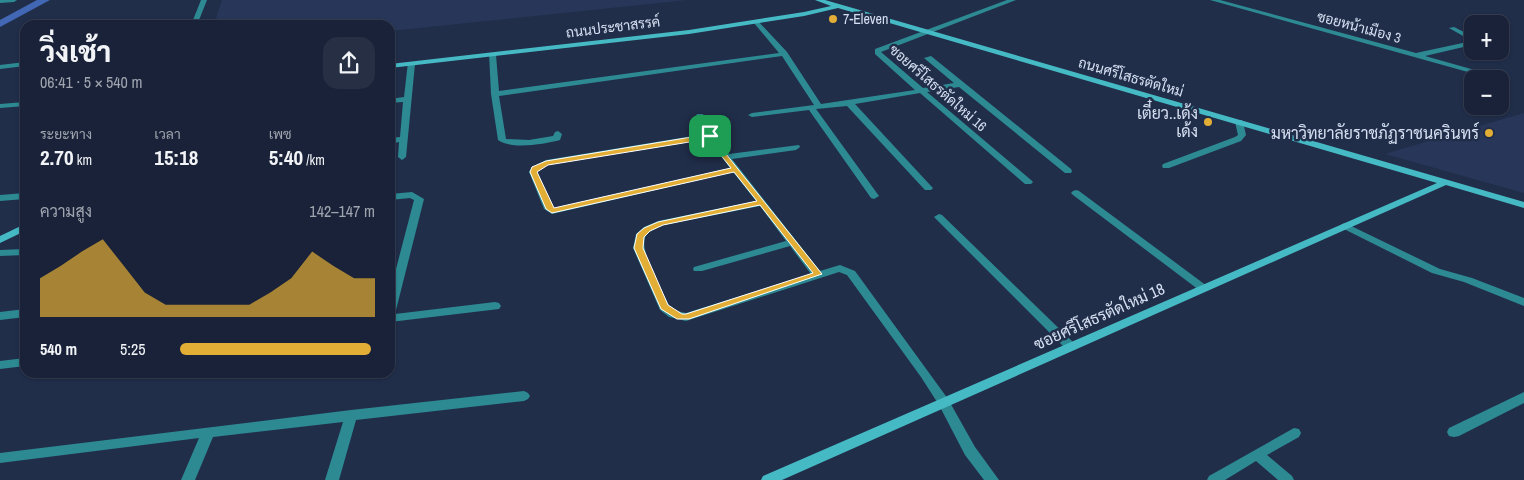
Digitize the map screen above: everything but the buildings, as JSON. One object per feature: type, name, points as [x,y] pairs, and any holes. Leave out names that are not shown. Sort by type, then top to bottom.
[{"type":"street","points":[[0,1],[14,0]]},
{"type":"street","points":[[196,20],[204,0]]},
{"type":"street","name":"ถนนศรีโสธรตัดใหม่","points":[[818,0],[1524,205]]},
{"type":"street","points":[[931,32],[1013,0]]},
{"type":"street","name":"ซอยหน้าเมือง 3","points":[[1214,0],[1469,70]]},
{"type":"street","name":"ถนนประชาสรรค์","points":[[395,66],[756,22],[837,6]]},
{"type":"street","points":[[756,22],[784,54],[815,108],[874,196]]},
{"type":"street","points":[[1452,28],[1464,36]]},
{"type":"street","name":"ซอยศรีโสธรตัดใหม่ 16","points":[[931,32],[877,50],[877,53],[1028,182]]},
{"type":"street","points":[[1417,56],[1464,43]]},
{"type":"street","points":[[495,94],[784,54]]},
{"type":"street","points":[[492,55],[495,94],[502,140],[505,142],[548,141],[557,138],[558,134]]},
{"type":"street","points":[[928,58],[1068,171]]},
{"type":"street","points":[[402,157],[411,64]]},
{"type":"street","points":[[0,67],[20,65]]},
{"type":"street","points":[[752,115],[849,103],[962,84]]},
{"type":"street","points":[[395,100],[407,99]]},
{"type":"street","points":[[849,103],[928,188]]},
{"type":"street","points":[[0,106],[20,104]]},
{"type":"street","points":[[700,116],[710,136],[818,274]]},
{"type":"street","points":[[1166,166],[1238,138],[1242,135],[1239,122]]},
{"type":"street","points":[[710,136],[546,163],[535,168],[533,172],[552,211],[735,169]]},
{"type":"street","points":[[395,140],[403,139]]},
{"type":"street","points":[[726,157],[796,147]]},
{"type":"street","name":"ซอยศรีโสธรตัดใหม่ 18","points":[[768,480],[1444,182]]},
{"type":"street","points":[[1076,193],[1204,288]]},
{"type":"street","points":[[395,197],[412,195],[419,199],[395,293]]},
{"type":"street","points":[[0,198],[20,196]]},
{"type":"street","points":[[762,202],[661,223],[640,236],[638,248],[664,307],[673,314],[686,317],[840,268],[851,273],[944,402],[970,451],[992,480]]},
{"type":"street","points":[[939,216],[1071,346]]},
{"type":"street","points":[[1346,226],[1436,271],[1468,280],[1524,302]]},
{"type":"street","points":[[0,240],[20,230]]},
{"type":"street","points":[[698,269],[792,242]]},
{"type":"street","points":[[0,253],[20,252]]},
{"type":"street","points":[[395,317],[495,306]]},
{"type":"street","points":[[0,316],[20,314]]},
{"type":"street","points":[[0,365],[20,363]]},
{"type":"street","points":[[0,458],[350,415],[524,396]]},
{"type":"street","points":[[1454,432],[1524,396]]},
{"type":"street","points":[[332,480],[350,415]]},
{"type":"street","points":[[188,480],[208,432]]},
{"type":"street","points":[[1214,480],[1294,433]]},
{"type":"street","points":[[1257,454],[1287,480]]},
{"type":"shaded area","points":[[222,0],[687,0],[395,30],[395,20],[216,20]]},
{"type":"shaded area","name":"มหาวิทยาลัยราชภัฏราชนครินทร์","points":[[1524,113],[1524,193],[1385,154]]},
{"type":"waterway","points":[[0,24],[45,0]]},
{"type":"place","name":"7-Eleven","points":[[833,19]]},
{"type":"place","name":"เตี๋ยว..เด้ง เด้ง","points":[[1208,122]]},
{"type":"place","name":"มหาวิทยาลัยราชภัฏราชนครินทร์","points":[[1489,133]]},
{"type":"route","points":[[710,136],[546,163],[535,168],[533,172],[552,211],[735,169],[762,202],[818,274],[686,317],[680,317],[664,307],[638,248],[640,236],[661,223],[762,202],[710,136]]}]
